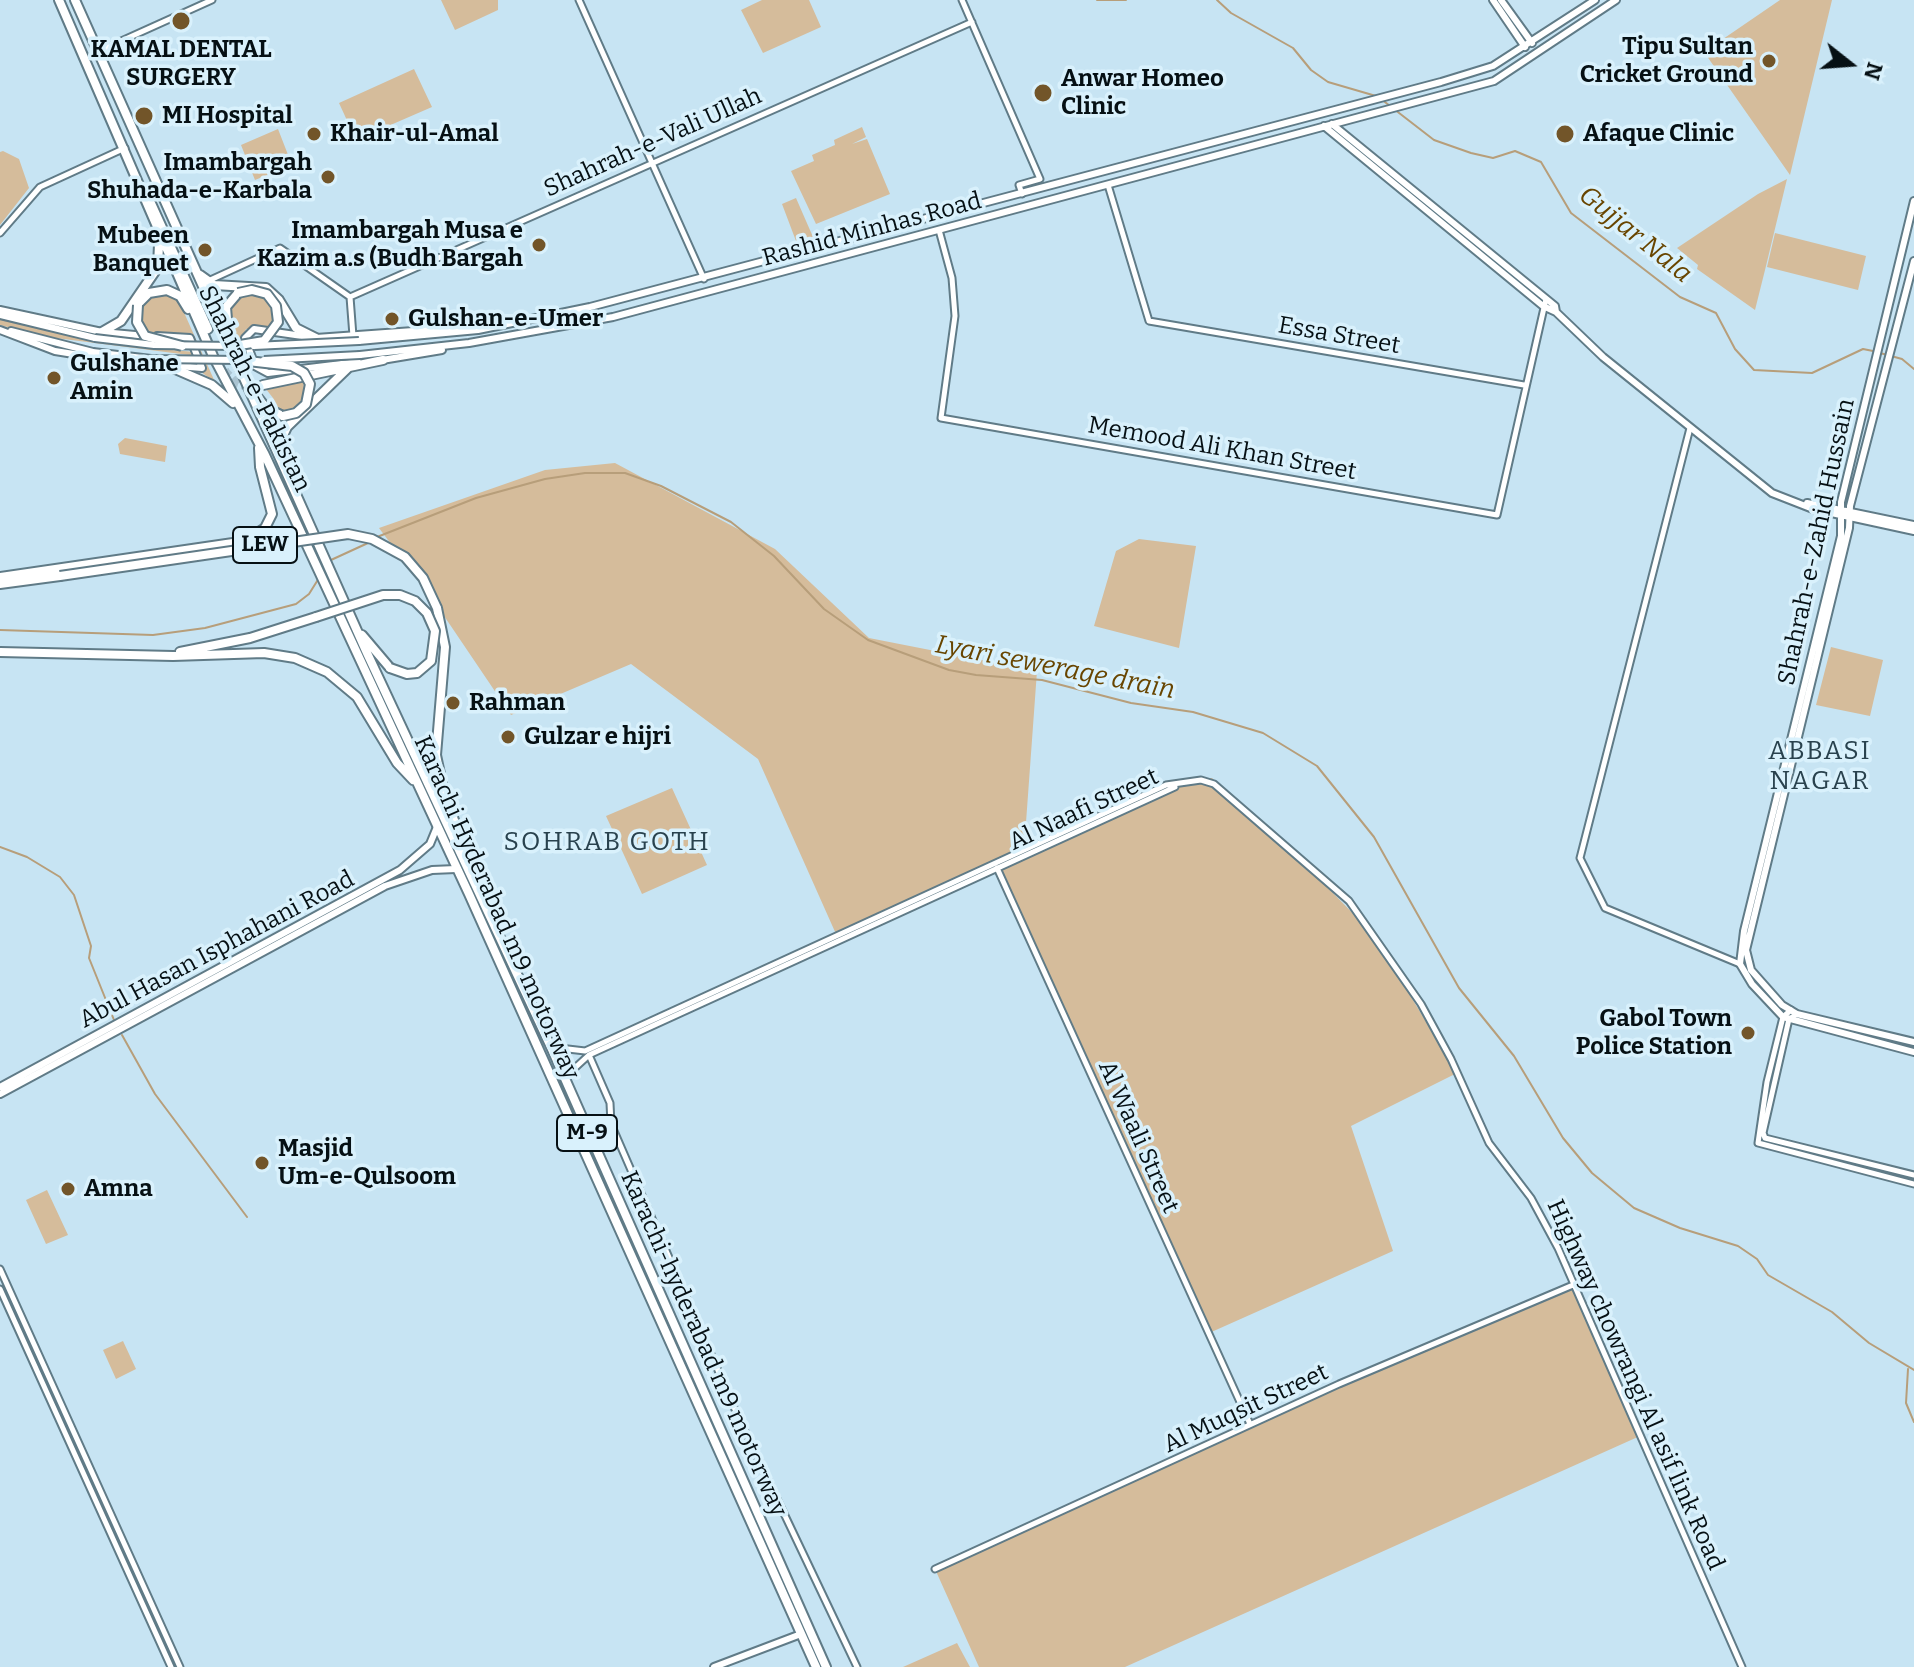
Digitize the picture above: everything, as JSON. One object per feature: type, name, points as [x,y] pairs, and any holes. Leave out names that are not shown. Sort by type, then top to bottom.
[{"type":"highway","points":[[59,0],[221,358]]},
{"type":"highway","points":[[75,0],[122,101],[132,133],[128,138],[102,94]]},
{"type":"highway","points":[[85,22],[95,17]]},
{"type":"highway","points":[[90,33],[100,28]]},
{"type":"highway","name":"Shahrah-e-Pakistan","points":[[122,101],[194,268],[346,600]]},
{"type":"highway","name":"Shahrah-e-Pakistan","points":[[142,189],[154,224],[204,333],[335,605]]},
{"type":"highway","points":[[99,335],[121,321],[158,267],[161,249],[154,224]]},
{"type":"highway","points":[[194,268],[208,282],[232,288],[247,285],[266,288],[279,300],[296,328],[316,338]]},
{"type":"highway","points":[[182,346],[145,336],[137,322],[138,305],[149,293],[159,290],[173,292],[204,333]]},
{"type":"highway","points":[[252,290],[267,294],[276,306],[278,322],[264,341],[235,353],[224,316],[231,299],[238,293],[252,290]]},
{"type":"highway","points":[[235,353],[292,366],[304,373],[310,384],[309,397],[302,410],[283,416],[266,408],[243,377]]},
{"type":"highway","points":[[263,385],[383,360]]},
{"type":"highway","points":[[288,474],[281,453],[282,434],[349,367]]},
{"type":"highway","points":[[173,368],[212,385],[244,416]]},
{"type":"highway","name":"LEW","points":[[0,577],[233,543],[251,537],[265,528],[272,514],[260,467],[259,445]]},
{"type":"highway","name":"LEW","points":[[0,584],[348,534],[372,539],[405,557],[423,578],[437,608],[445,647],[436,755],[443,788],[476,886]]},
{"type":"highway","points":[[143,655],[222,645],[383,595],[400,595],[415,601],[427,613],[435,631],[431,661],[417,673],[407,674],[390,668],[358,632]]},
{"type":"highway","name":"Karachi-hyderabad m9 motorway","points":[[346,600],[358,632],[551,1047],[826,1667]]},
{"type":"highway","name":"Karachi Hyderabad m9 motorway","points":[[335,605],[816,1667]]},
{"type":"highway","points":[[0,652],[143,655],[264,653],[312,664],[338,679],[357,697],[397,763],[418,785]]},
{"type":"main road","points":[[1493,0],[1529,45]]},
{"type":"main road","points":[[1501,0],[1529,45]]},
{"type":"main road","name":"Rashid Minhas Road","points":[[356,338],[478,330],[704,279],[1425,86],[1493,66],[1595,0]]},
{"type":"main road","name":"Rashid Minhas Road","points":[[235,353],[360,355],[469,343],[613,317],[1494,81],[1616,0]]},
{"type":"main road","points":[[1518,52],[1525,63]]},
{"type":"main road","points":[[1332,124],[1556,312],[1603,357],[1780,498],[1914,528]]},
{"type":"main road","points":[[1324,126],[1544,302]]},
{"type":"main road","points":[[1176,152],[1172,160],[1178,165]]},
{"type":"main road","points":[[1139,162],[1146,167],[1143,175]]},
{"type":"main road","name":"Shahrah-e-Zahid Hussain","points":[[1740,964],[1744,931],[1841,536],[1877,355],[1914,201]]},
{"type":"main road","name":"Shahrah-e-Zahid Hussain","points":[[1794,1012],[1751,970],[1746,950],[1849,528],[1845,512],[1914,261]]},
{"type":"main road","points":[[0,313],[99,335],[235,353]]},
{"type":"main road","points":[[0,329],[55,351],[173,368],[202,368],[190,338],[99,335]]},
{"type":"main road","points":[[0,329],[93,352],[151,359],[235,353],[356,338]]},
{"type":"main road","points":[[356,338],[316,338],[254,329],[245,338],[255,366],[268,373],[383,360],[469,343]]},
{"type":"main road","name":"Abul Hasan Isphahani Road","points":[[0,1087],[410,864],[430,844],[437,827]]},
{"type":"main road","points":[[410,864],[415,874]]},
{"type":"main road","name":"Abul Hasan Isphahani Road","points":[[0,1094],[377,890],[415,874],[445,867],[456,869]]},
{"type":"main road","points":[[1740,964],[1752,984],[1786,1018],[1914,1052]]},
{"type":"main road","points":[[1794,1012],[1914,1042]]},
{"type":"main road","points":[[714,1667],[801,1634]]},
{"type":"main road","points":[[732,1667],[738,1660]]},
{"type":"street","points":[[98,51],[212,0]]},
{"type":"street","points":[[579,0],[704,279]]},
{"type":"street","points":[[962,0],[1040,179],[1019,185],[1022,194]]},
{"type":"street","name":"Shahrah-e-Vali Ullah","points":[[350,297],[972,22]]},
{"type":"street","points":[[0,233],[40,187],[125,148]]},
{"type":"street","name":"Essa Street","points":[[1108,185],[1149,321],[1524,385]]},
{"type":"street","name":"Memood Ali Khan Street","points":[[939,230],[952,278],[955,307],[941,418],[1497,515],[1524,385]]},
{"type":"street","points":[[208,282],[280,248],[350,297],[356,338]]},
{"type":"street","points":[[1524,385],[1544,302]]},
{"type":"street","points":[[1690,428],[1580,858],[1605,908],[1740,964]]},
{"type":"street","name":"Highway chowrangi Al asif link Road","points":[[1176,786],[1201,780],[1226,790],[1349,901],[1421,1004],[1451,1059],[1489,1143],[1531,1198],[1573,1285],[1742,1667]]},
{"type":"street","name":"Al Naafi Street","points":[[564,1078],[589,1055],[996,867],[1148,793],[1166,785],[1176,786]]},
{"type":"street","name":"Al Naafi Street","points":[[551,1047],[585,1051],[996,867]]},
{"type":"street","name":"Al Waali Street","points":[[996,867],[1250,1424]]},
{"type":"street","points":[[1794,1012],[1786,1018],[1767,1082],[1758,1143],[1914,1184]]},
{"type":"street","points":[[1786,1018],[1763,1133],[1765,1138],[1914,1175]]},
{"type":"street","points":[[589,1055],[610,1103],[611,1124],[740,1421],[857,1667]]},
{"type":"street","points":[[0,1269],[180,1667]]},
{"type":"street","name":"Al Muqsit Street","points":[[935,1569],[1164,1467],[1250,1424],[1573,1285]]},
{"type":"street","points":[[0,1289],[171,1667]]},
{"type":"shaded area","points":[[441,0],[498,0],[498,10],[455,30]]},
{"type":"shaded area","points":[[762,0],[809,0],[821,27],[763,53],[741,10]]},
{"type":"shaded area","points":[[1780,0],[1832,0],[1790,175],[1704,52]]},
{"type":"shaded area","points":[[414,69],[432,107],[356,140],[339,103]]},
{"type":"shaded area","points":[[862,127],[866,137],[852,144],[867,139],[890,194],[816,224],[791,171],[814,161],[812,155],[835,145],[834,140]]},
{"type":"shaded area","points":[[278,129],[292,165],[255,180],[241,145]]},
{"type":"shaded area","points":[[0,152],[19,159],[29,188],[0,225]]},
{"type":"shaded area","points":[[1787,179],[1755,310],[1697,269],[1698,265],[1677,248],[1758,194]]},
{"type":"shaded area","points":[[796,198],[813,237],[796,241],[782,204]]},
{"type":"shaded area","points":[[1775,233],[1866,256],[1858,290],[1767,267]]},
{"type":"shaded area","points":[[162,291],[178,299],[215,382],[201,372],[207,368],[192,336],[148,332],[141,324],[144,301]]},
{"type":"shaded area","points":[[253,293],[267,300],[275,320],[269,329],[246,329],[242,340],[232,333],[228,310],[237,297]]},
{"type":"shaded area","points":[[0,318],[133,347],[196,352],[197,356],[40,336],[0,325]]},
{"type":"shaded area","points":[[304,380],[303,402],[298,408],[287,412],[271,405],[269,401],[273,398],[266,389]]},
{"type":"shaded area","points":[[125,438],[167,446],[165,462],[120,454],[118,444]]},
{"type":"shaded area","points":[[615,463],[775,549],[869,638],[1037,671],[1024,850],[836,934],[758,759],[631,664],[511,715],[436,604],[379,528],[545,470]]},
{"type":"shaded area","points":[[1139,539],[1196,546],[1179,648],[1094,626],[1116,551]]},
{"type":"shaded area","points":[[1831,647],[1883,660],[1870,716],[1816,705]]},
{"type":"shaded area","points":[[1212,778],[1293,852],[1373,934],[1457,1073],[1351,1126],[1393,1251],[1207,1334],[998,870],[1188,783]]},
{"type":"shaded area","points":[[672,788],[707,865],[642,894],[606,816]]},
{"type":"shaded area","points":[[47,1190],[68,1235],[46,1244],[26,1200]]},
{"type":"shaded area","points":[[1572,1283],[1640,1436],[1125,1667],[979,1667],[935,1569]]},
{"type":"shaded area","points":[[123,1341],[136,1369],[116,1379],[103,1350]]},
{"type":"shaded area","points":[[957,1643],[970,1667],[903,1667]]},
{"type":"waterway","name":"Gujjar Nala","points":[[1097,0],[1126,0]]},
{"type":"waterway","name":"Gujjar Nala","points":[[1217,0],[1231,13],[1293,48],[1311,70],[1328,82],[1376,96]]},
{"type":"waterway","name":"Gujjar Nala","points":[[1381,99],[1434,140],[1493,158],[1515,151],[1541,162],[1571,213],[1680,297],[1716,313],[1735,349],[1754,370],[1812,373],[1863,349],[1873,351]]},
{"type":"waterway","name":"Gujjar Nala","points":[[1880,353],[1902,359],[1914,369]]},
{"type":"waterway","name":"Lyari sewerage drain","points":[[377,537],[476,498],[545,479],[585,473],[625,473],[661,486],[731,522],[774,556],[824,609],[868,640],[949,670],[1042,680],[1131,703],[1193,712],[1263,733],[1317,766],[1374,837],[1459,988],[1514,1056],[1563,1138],[1592,1173],[1634,1208],[1680,1228],[1738,1246],[1757,1259],[1768,1275],[1832,1312],[1869,1343],[1914,1370]]},
{"type":"waterway","name":"Lyari sewerage drain","points":[[331,560],[368,543]]},
{"type":"waterway","name":"Lyari sewerage drain","points":[[0,630],[153,635],[205,628],[296,604],[309,594],[319,578]]},
{"type":"waterway","points":[[0,847],[27,857],[60,877],[74,895],[91,946],[89,958],[114,1020]]},
{"type":"waterway","points":[[122,1035],[155,1094],[247,1217]]},
{"type":"waterway","points":[[1908,1369],[1906,1403],[1914,1422]]},
{"type":"tunnel","points":[[221,358],[226,372],[238,384],[250,388],[263,385]]},
{"type":"place","name":"KAMAL DENTAL SURGERY","points":[[181,21]]},
{"type":"place","name":"Tipu Sultan Cricket Ground","points":[[1769,61]]},
{"type":"place","name":"Anwar Homeo Clinic","points":[[1043,93]]},
{"type":"place","name":"MI Hospital","points":[[144,116]]},
{"type":"place","name":"Khair-ul-Amal","points":[[314,134]]},
{"type":"place","name":"Afaque Clinic","points":[[1565,134]]},
{"type":"place","name":"Imambargah Shuhada-e-Karbala","points":[[328,177]]},
{"type":"place","name":"Imambargah Musa e Kazim a.s (Budh Bargah","points":[[539,245]]},
{"type":"place","name":"Mubeen Banquet","points":[[205,250]]},
{"type":"place","name":"Gulshan-e-Umer","points":[[392,319]]},
{"type":"place","name":"Gulshane Amin","points":[[54,378]]},
{"type":"place","name":"Rahman","points":[[453,703]]},
{"type":"place","name":"Gulzar e hijri","points":[[508,737]]},
{"type":"place","name":"Gabol Town Police Station","points":[[1748,1033]]},
{"type":"place","name":"Masjid Um-e-Qulsoom","points":[[262,1163]]},
{"type":"place","name":"Amna","points":[[68,1189]]},
{"type":"district","name":"ABBASI NAGAR","points":[[1820,767]]},
{"type":"district","name":"SOHRAB GOTH","points":[[607,843]]}]
